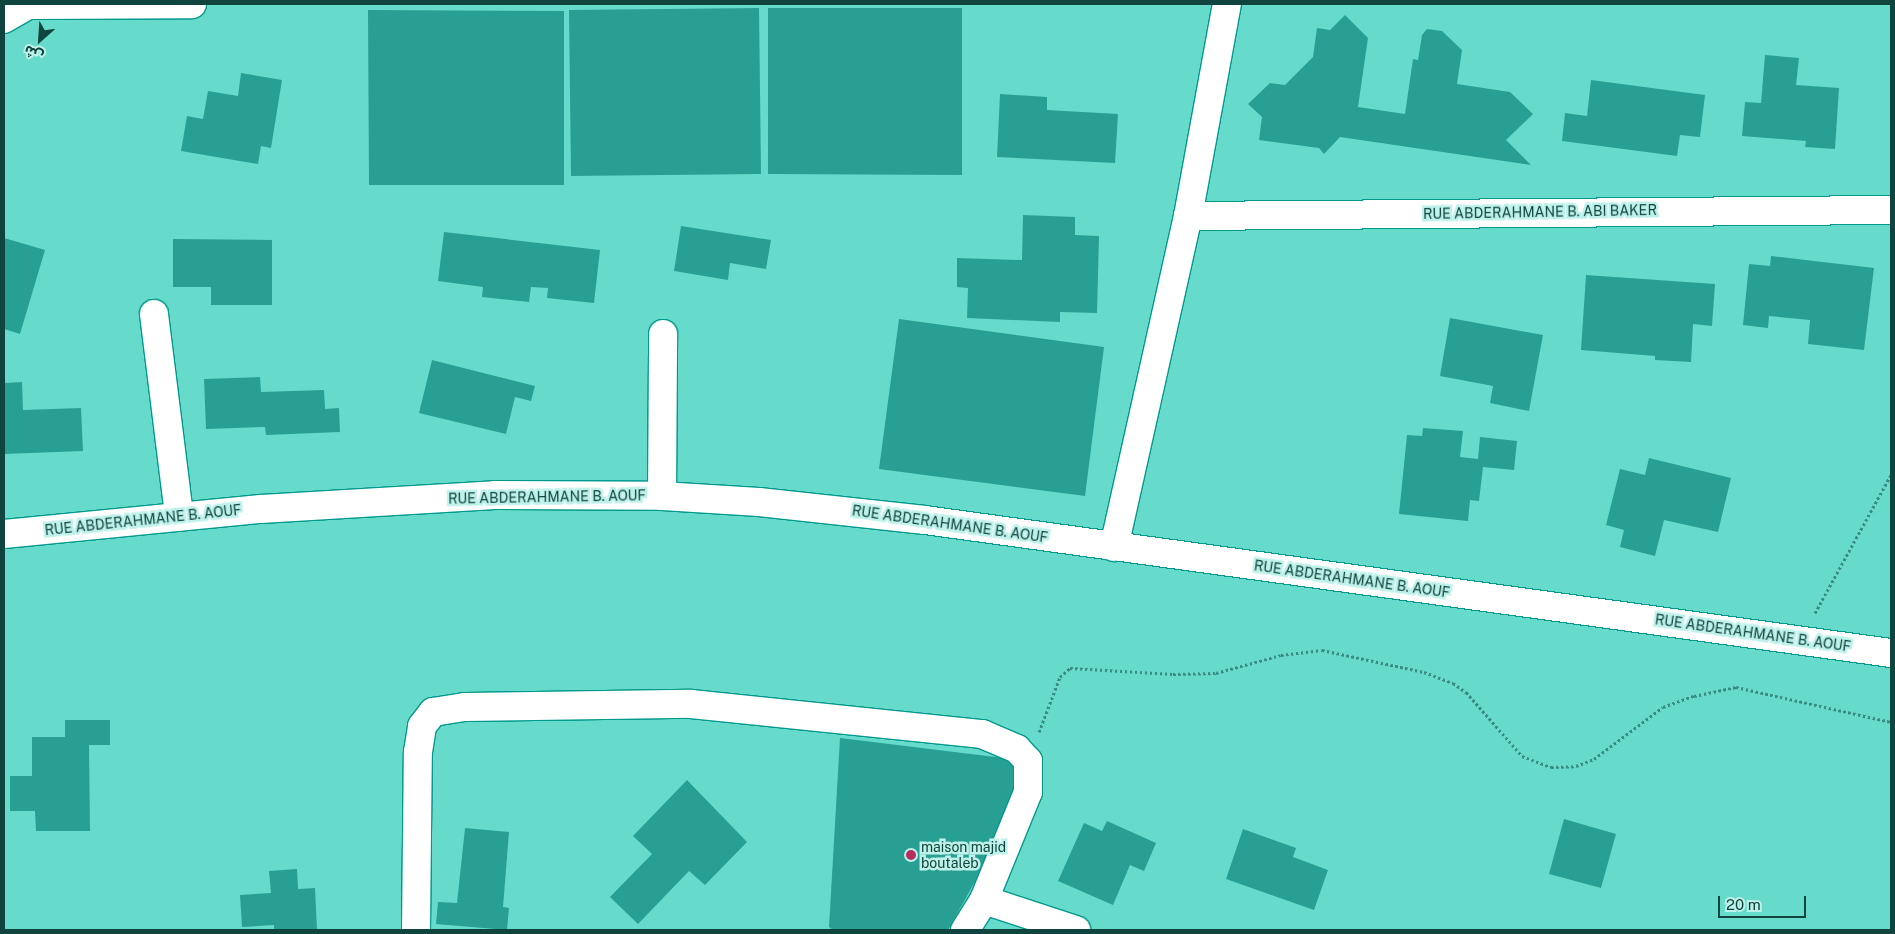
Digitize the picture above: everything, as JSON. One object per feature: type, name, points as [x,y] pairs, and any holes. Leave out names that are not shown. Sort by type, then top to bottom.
[{"type":"street","points":[[20,9],[192,4]]},
{"type":"street","points":[[1114,547],[1188,216],[1227,4]]},
{"type":"street","name":"RUE ABDERAHMANE B. ABI BAKER","points":[[1188,216],[1891,210]]},
{"type":"street","points":[[154,314],[179,516]]},
{"type":"street","points":[[662,496],[663,334]]},
{"type":"street","name":"RUE ABDERAHMANE B. AOUF","points":[[4,534],[179,516],[495,495],[662,496],[848,510],[1891,652]]},
{"type":"street","points":[[416,930],[419,736],[427,718],[444,709],[482,706],[691,704],[982,734],[1011,745],[1028,761],[1028,792],[984,900],[965,930]]},
{"type":"street","points":[[984,900],[1076,930]]},
{"type":"path","points":[[1800,640],[1891,475]]},
{"type":"path","points":[[1028,761],[1060,678],[1070,668],[1216,673],[1300,651],[1338,652],[1424,672],[1453,684],[1466,692],[1522,756],[1551,767],[1576,766],[1594,759],[1663,707],[1694,696],[1736,687],[1891,722]]},
{"type":"building","points":[[759,8],[761,174],[571,176],[569,10]]},
{"type":"building","points":[[768,8],[962,8],[962,175],[768,174]]},
{"type":"building","points":[[368,10],[564,11],[564,185],[369,185]]},
{"type":"building","points":[[1345,15],[1368,38],[1358,107],[1405,114],[1413,59],[1418,60],[1422,35],[1427,29],[1442,31],[1462,50],[1457,84],[1510,92],[1533,114],[1506,140],[1531,165],[1340,137],[1324,154],[1319,148],[1259,140],[1262,117],[1248,104],[1270,83],[1285,85],[1313,57],[1317,28],[1330,30]]},
{"type":"building","points":[[1765,55],[1799,58],[1796,85],[1839,88],[1835,149],[1805,147],[1806,141],[1742,136],[1745,102],[1761,103]]},
{"type":"building","points":[[241,73],[282,80],[271,148],[261,146],[258,164],[181,151],[187,116],[203,119],[208,91],[238,96]]},
{"type":"building","points":[[1591,80],[1705,95],[1700,137],[1680,135],[1677,156],[1562,141],[1565,113],[1587,116]]},
{"type":"building","points":[[1000,94],[1047,97],[1047,110],[1118,114],[1115,163],[997,157]]},
{"type":"building","points":[[1023,215],[1075,217],[1075,235],[1099,236],[1097,313],[1060,312],[1060,322],[967,318],[968,288],[957,287],[957,258],[1022,260]]},
{"type":"building","points":[[681,226],[771,240],[766,269],[730,263],[728,280],[674,271]]},
{"type":"building","points":[[444,232],[600,250],[594,303],[547,298],[548,288],[531,287],[529,302],[482,297],[483,287],[438,281]]},
{"type":"building","points":[[4,238],[45,250],[20,334],[4,329]]},
{"type":"building","points":[[173,239],[272,240],[272,305],[211,305],[211,287],[173,287]]},
{"type":"building","points":[[1771,256],[1874,268],[1864,350],[1808,344],[1810,320],[1769,316],[1768,328],[1743,325],[1749,264],[1770,266]]},
{"type":"building","points":[[1586,275],[1715,284],[1712,326],[1693,324],[1691,362],[1655,360],[1655,356],[1581,350]]},
{"type":"building","points":[[1450,318],[1543,335],[1529,411],[1490,403],[1493,386],[1440,376]]},
{"type":"building","points":[[899,319],[1104,347],[1085,496],[879,469]]},
{"type":"building","points":[[432,360],[535,386],[531,401],[515,397],[506,434],[419,413]]},
{"type":"building","points":[[260,377],[261,392],[324,390],[325,409],[339,408],[340,432],[266,435],[265,427],[206,429],[204,379]]},
{"type":"building","points":[[22,382],[23,410],[81,408],[83,451],[4,454],[4,383]]},
{"type":"building","points":[[1423,428],[1463,431],[1460,457],[1478,459],[1480,437],[1517,441],[1514,470],[1483,467],[1479,501],[1470,500],[1468,521],[1399,514],[1407,435],[1422,436]]},
{"type":"building","points":[[1649,458],[1731,478],[1718,532],[1664,520],[1655,556],[1620,547],[1624,530],[1606,525],[1620,469],[1645,475]]},
{"type":"building","points":[[65,720],[110,720],[110,745],[89,745],[90,831],[36,831],[35,811],[10,811],[10,776],[32,776],[32,737],[65,737]]},
{"type":"building","name":"maison majid boutaleb","points":[[840,738],[1028,761],[1030,783],[948,930],[833,930],[829,927]]},
{"type":"building","points":[[687,780],[747,842],[705,885],[689,871],[638,924],[610,897],[652,854],[633,836]]},
{"type":"building","points":[[1564,819],[1616,834],[1601,888],[1549,874]]},
{"type":"building","points":[[1107,821],[1156,843],[1144,871],[1130,865],[1113,905],[1058,881],[1084,823],[1102,831]]},
{"type":"building","points":[[465,828],[509,832],[503,907],[509,908],[507,930],[436,924],[438,902],[457,903]]},
{"type":"building","points":[[1243,829],[1296,848],[1293,857],[1328,870],[1314,910],[1226,879]]},
{"type":"building","points":[[297,869],[298,889],[315,888],[317,930],[274,930],[274,925],[242,927],[240,895],[271,893],[269,871]]},
{"type":"place","name":"maison majid boutaleb","points":[[911,855]]}]
